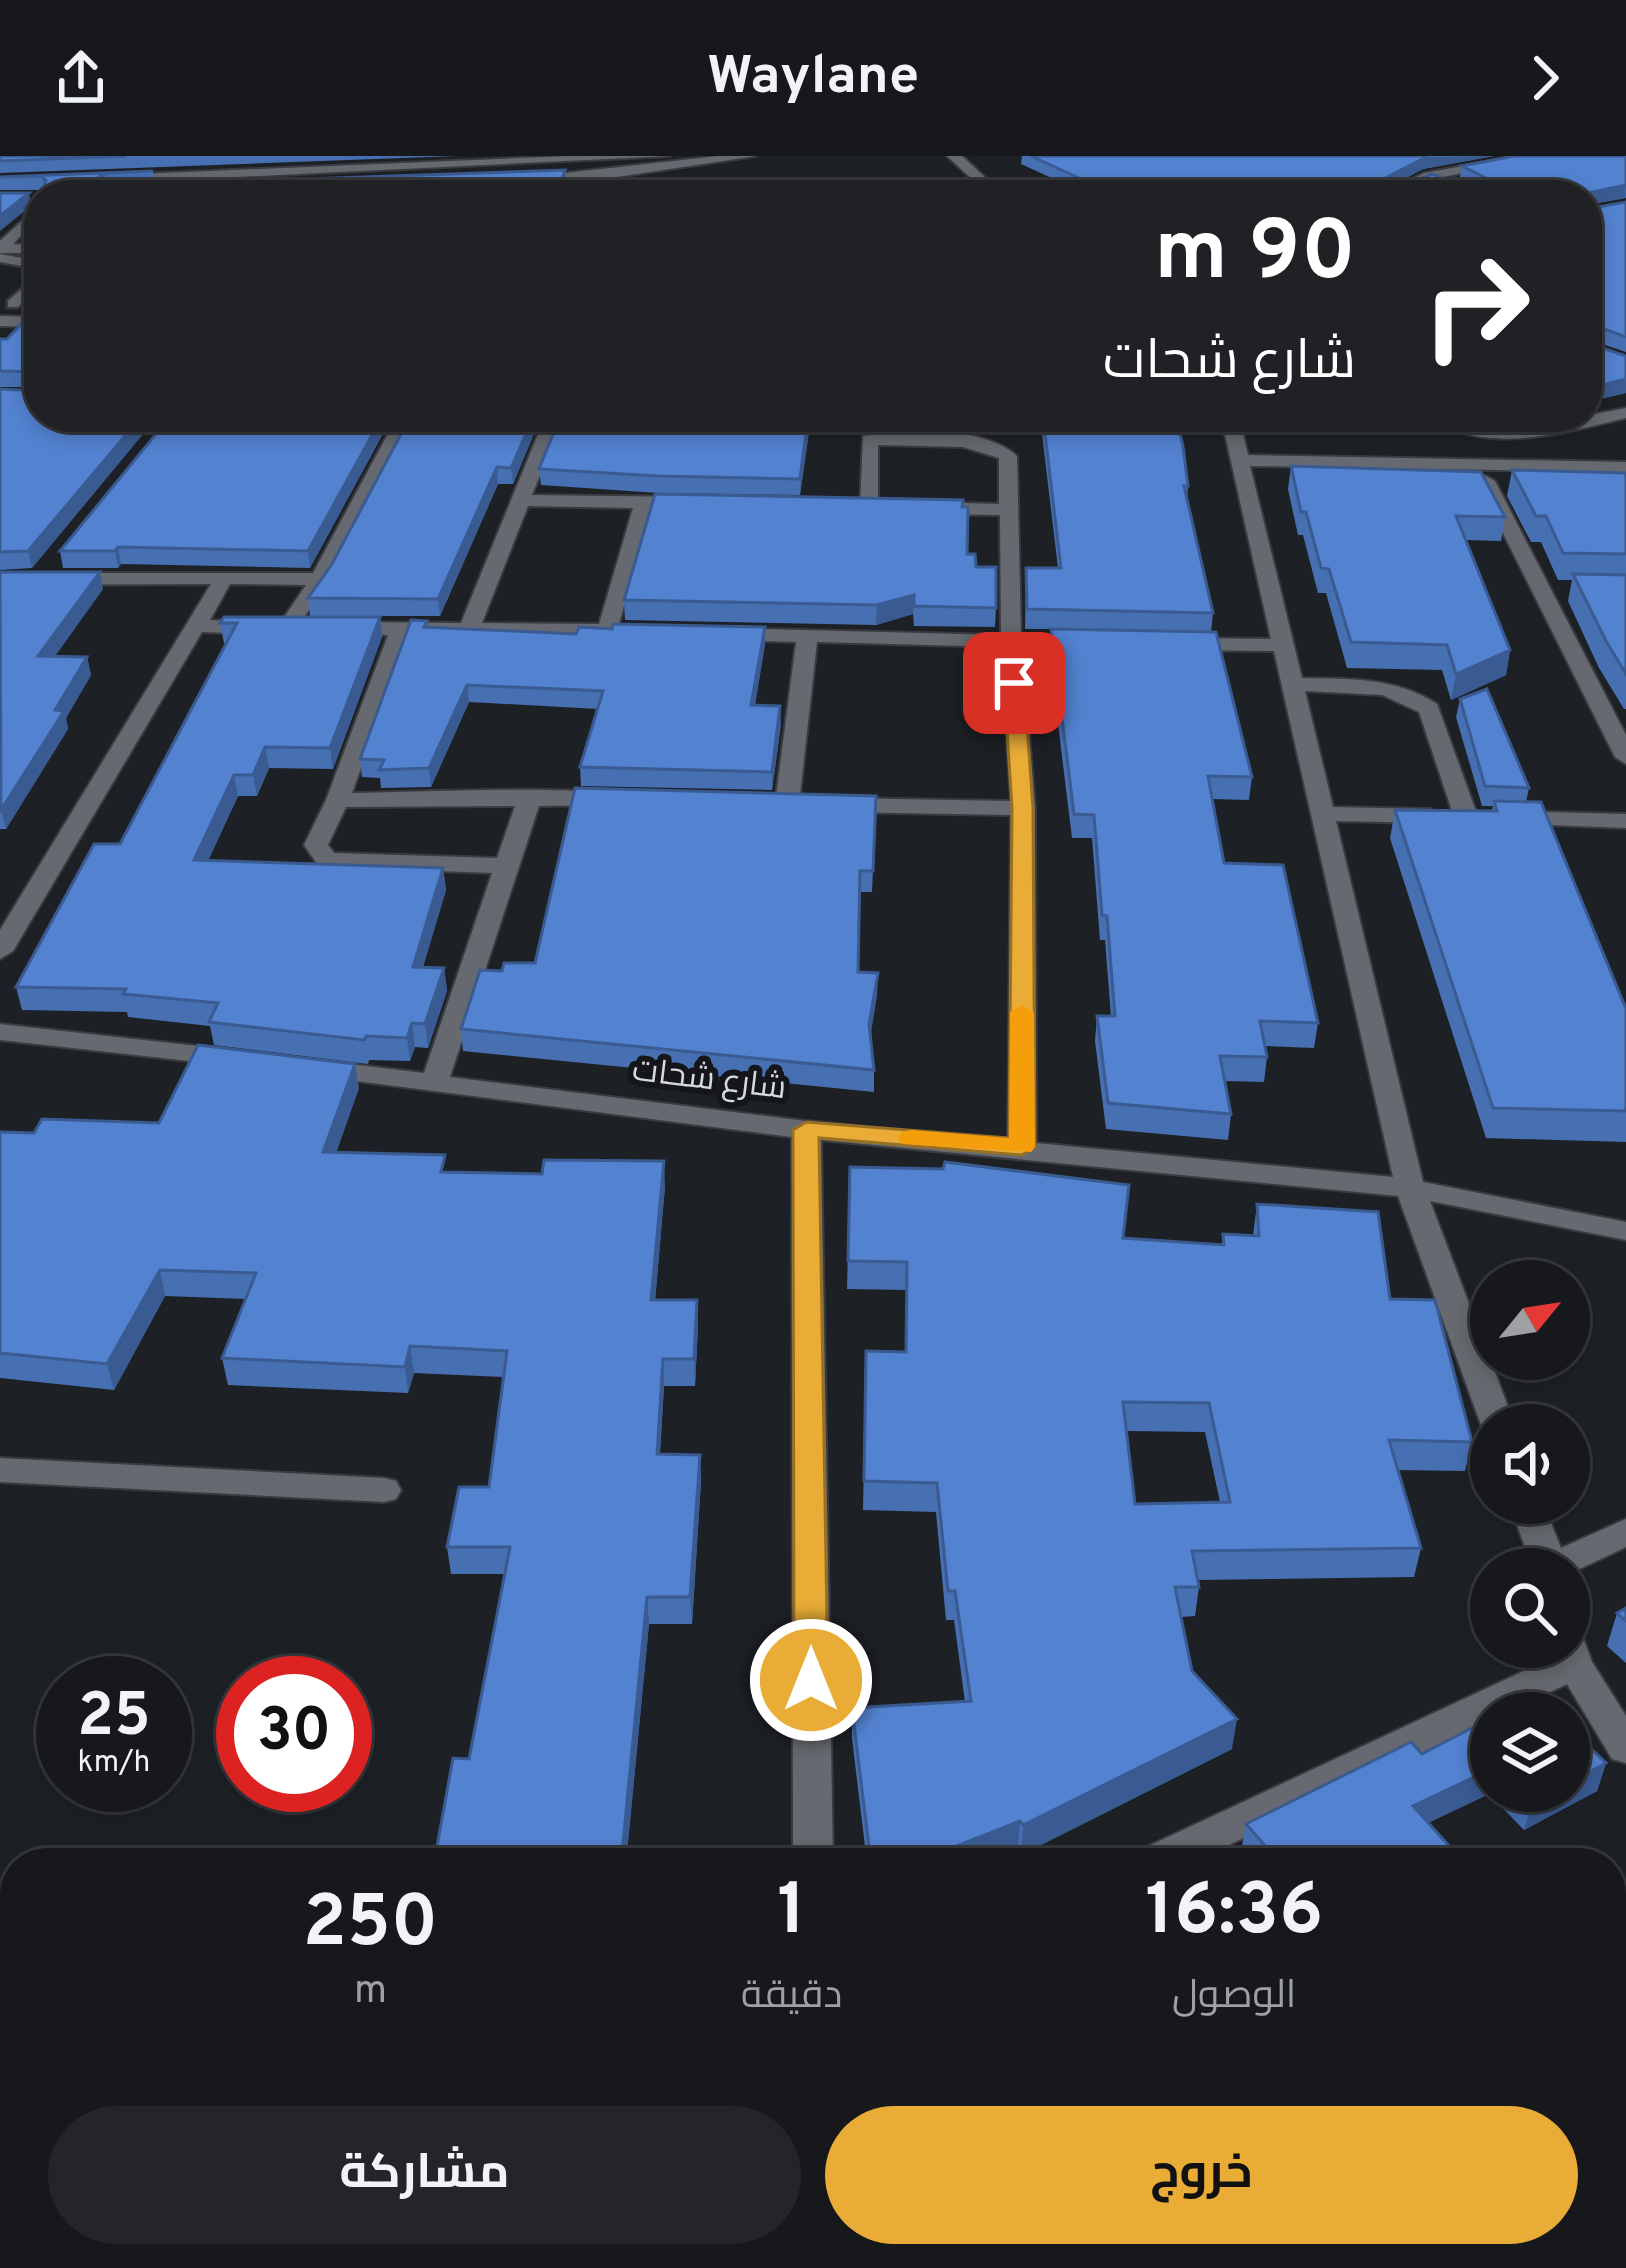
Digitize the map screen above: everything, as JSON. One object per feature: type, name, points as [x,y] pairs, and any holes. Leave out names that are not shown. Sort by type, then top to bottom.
[{"type":"street","points":[[107,163],[292,156]]},
{"type":"street","points":[[88,180],[663,156]]},
{"type":"street","points":[[484,180],[607,173],[749,156]]},
{"type":"street","points":[[954,156],[980,180]]},
{"type":"street","points":[[1420,180],[1542,156]]},
{"type":"street","points":[[606,180],[607,173]]},
{"type":"street","points":[[1429,176],[1440,180]]},
{"type":"street","points":[[20,198],[24,198]]},
{"type":"street","points":[[0,248],[24,224]]},
{"type":"street","points":[[286,628],[320,579],[398,432]]},
{"type":"street","points":[[470,627],[548,432]]},
{"type":"street","points":[[869,432],[869,507]]},
{"type":"street","points":[[1233,432],[1410,1188],[1490,1404]]},
{"type":"street","points":[[1482,432],[1526,432]]},
{"type":"street","points":[[868,440],[998,446],[1008,456],[1011,641],[1023,808],[1022,1147]]},
{"type":"street","points":[[1240,460],[1626,467]]},
{"type":"street","points":[[1478,465],[1552,590],[1619,725],[1626,757]]},
{"type":"street","points":[[521,500],[712,504]]},
{"type":"street","points":[[607,630],[644,502]]},
{"type":"street","points":[[846,506],[892,507]]},
{"type":"street","points":[[916,508],[1010,510]]},
{"type":"street","points":[[39,579],[54,561]]},
{"type":"street","points":[[0,951],[224,578]]},
{"type":"street","points":[[0,579],[320,579]]},
{"type":"street","points":[[196,626],[651,631]]},
{"type":"street","points":[[401,628],[338,800],[316,844],[327,860],[503,866]]},
{"type":"street","points":[[696,633],[1102,643]]},
{"type":"street","points":[[807,636],[776,804],[1023,808]]},
{"type":"street","points":[[1148,644],[1284,646]]},
{"type":"street","points":[[1293,684],[1381,689],[1421,702],[1429,709],[1466,817]]},
{"type":"street","points":[[435,1081],[530,796]]},
{"type":"street","points":[[338,800],[623,799]]},
{"type":"street","points":[[1322,814],[1626,821]]},
{"type":"street","points":[[0,1032],[252,1060]]},
{"type":"street","name":"شارع شحات","points":[[297,1066],[806,1130],[1022,1147],[1410,1188],[1618,1225]]},
{"type":"street","points":[[806,1130],[812,1848]]},
{"type":"street","points":[[0,1470],[384,1490]]},
{"type":"street","points":[[1590,1549],[1626,1532]]},
{"type":"street","points":[[1182,1848],[1543,1668]]},
{"type":"street","points":[[1579,1668],[1626,1748]]},
{"type":"lane","points":[[13,304],[24,293]]},
{"type":"building","points":[[0,156],[126,156],[0,161]]},
{"type":"building","points":[[1031,156],[1428,156],[1382,180],[1083,180]]},
{"type":"building","points":[[1514,156],[1626,156],[1626,185],[1602,190],[1602,180],[1490,180],[1462,166]]},
{"type":"building","points":[[565,170],[562,180],[273,180]]},
{"type":"building","points":[[153,171],[105,173],[94,180],[0,177]]},
{"type":"building","points":[[1432,174],[1449,180],[1418,180]]},
{"type":"building","points":[[0,193],[24,193],[24,197],[0,216]]},
{"type":"building","points":[[1626,202],[1626,337],[1602,328],[1602,206]]},
{"type":"building","points":[[24,321],[24,372],[0,371],[0,339],[7,339]]},
{"type":"building","points":[[1602,348],[1626,356],[1626,379],[1602,385]]},
{"type":"building","points":[[0,389],[24,390],[24,432],[128,432],[28,551],[0,552]]},
{"type":"building","points":[[158,432],[374,432],[308,551],[118,547],[115,551],[60,551]]},
{"type":"building","points":[[402,432],[527,432],[511,468],[497,467],[438,599],[308,598],[332,564]]},
{"type":"building","points":[[554,432],[806,432],[800,479],[539,469]]},
{"type":"building","points":[[1045,432],[1180,432],[1188,486],[1184,486],[1213,613],[1027,609],[1026,568],[1061,568]]},
{"type":"building","points":[[1291,466],[1481,472],[1505,517],[1456,516],[1510,650],[1456,674],[1447,645],[1351,642],[1329,569],[1321,568],[1306,512],[1301,512]]},
{"type":"building","points":[[1512,470],[1626,473],[1626,554],[1563,553],[1546,516],[1536,516]]},
{"type":"building","points":[[655,494],[963,500],[962,507],[968,507],[967,554],[975,554],[976,567],[996,567],[996,608],[914,606],[914,595],[877,605],[624,600]]},
{"type":"building","points":[[0,572],[100,572],[38,656],[87,657],[55,710],[64,711],[1,810]]},
{"type":"building","points":[[1573,574],[1626,575],[1626,674],[1606,641]]},
{"type":"building","points":[[224,617],[380,617],[330,748],[265,747],[253,775],[234,775],[194,860],[443,868],[413,967],[444,968],[425,1024],[412,1023],[407,1038],[366,1036],[364,1040],[209,1022],[218,1003],[123,994],[126,989],[16,987],[94,844],[120,844],[237,623],[220,623]]},
{"type":"building","points":[[411,620],[427,621],[424,627],[576,634],[579,627],[612,629],[613,624],[765,627],[751,705],[780,706],[772,772],[580,767],[603,691],[467,685],[429,768],[379,770],[384,760],[360,759]]},
{"type":"building","points":[[1051,629],[1216,632],[1252,777],[1208,776],[1224,863],[1283,865],[1318,1023],[1260,1021],[1267,1057],[1220,1056],[1231,1114],[1108,1103],[1097,1016],[1115,1016],[1107,916],[1102,915],[1094,815],[1074,814]]},
{"type":"building","points":[[1487,689],[1529,788],[1485,786],[1460,699]]},
{"type":"building","points":[[575,788],[876,796],[873,871],[860,871],[858,972],[878,973],[869,1024],[874,1070],[461,1029],[480,970],[502,971],[504,963],[535,963]]},
{"type":"building","points":[[1494,801],[1541,802],[1626,1009],[1626,1111],[1493,1108],[1395,810],[1497,811]]},
{"type":"building","points":[[198,1045],[355,1064],[323,1152],[445,1155],[441,1172],[542,1174],[544,1160],[664,1161],[651,1300],[697,1300],[694,1359],[663,1359],[657,1454],[700,1455],[690,1597],[647,1597],[622,1848],[437,1848],[453,1758],[469,1759],[510,1547],[447,1547],[459,1487],[489,1487],[507,1351],[410,1346],[405,1367],[222,1358],[256,1273],[160,1270],[107,1364],[0,1353],[0,1132],[34,1133],[42,1119],[159,1123]]},
{"type":"building","points":[[945,1162],[1129,1185],[1123,1238],[1224,1245],[1223,1234],[1259,1236],[1257,1204],[1378,1212],[1390,1299],[1435,1300],[1470,1442],[1389,1440],[1421,1548],[1192,1551],[1199,1587],[1175,1587],[1192,1671],[1237,1719],[1023,1825],[1020,1821],[952,1848],[869,1848],[852,1708],[971,1701],[955,1591],[948,1591],[937,1483],[864,1481],[866,1351],[906,1352],[907,1262],[848,1261],[850,1167],[943,1169]],"holes":[[[1123,1402],[1209,1403],[1230,1502],[1135,1504]]]},
{"type":"building","points":[[1470,1729],[1470,1779],[1413,1806],[1451,1848],[1267,1848],[1246,1824],[1411,1742],[1422,1754]]},
{"type":"building","points":[[1590,1748],[1606,1763],[1590,1772]]},
{"type":"slow traffic","points":[[911,1138],[1022,1147],[1022,1012]]},
{"type":"route","points":[[811,1680],[806,1130],[1022,1147],[1023,808],[1014,683]]}]
